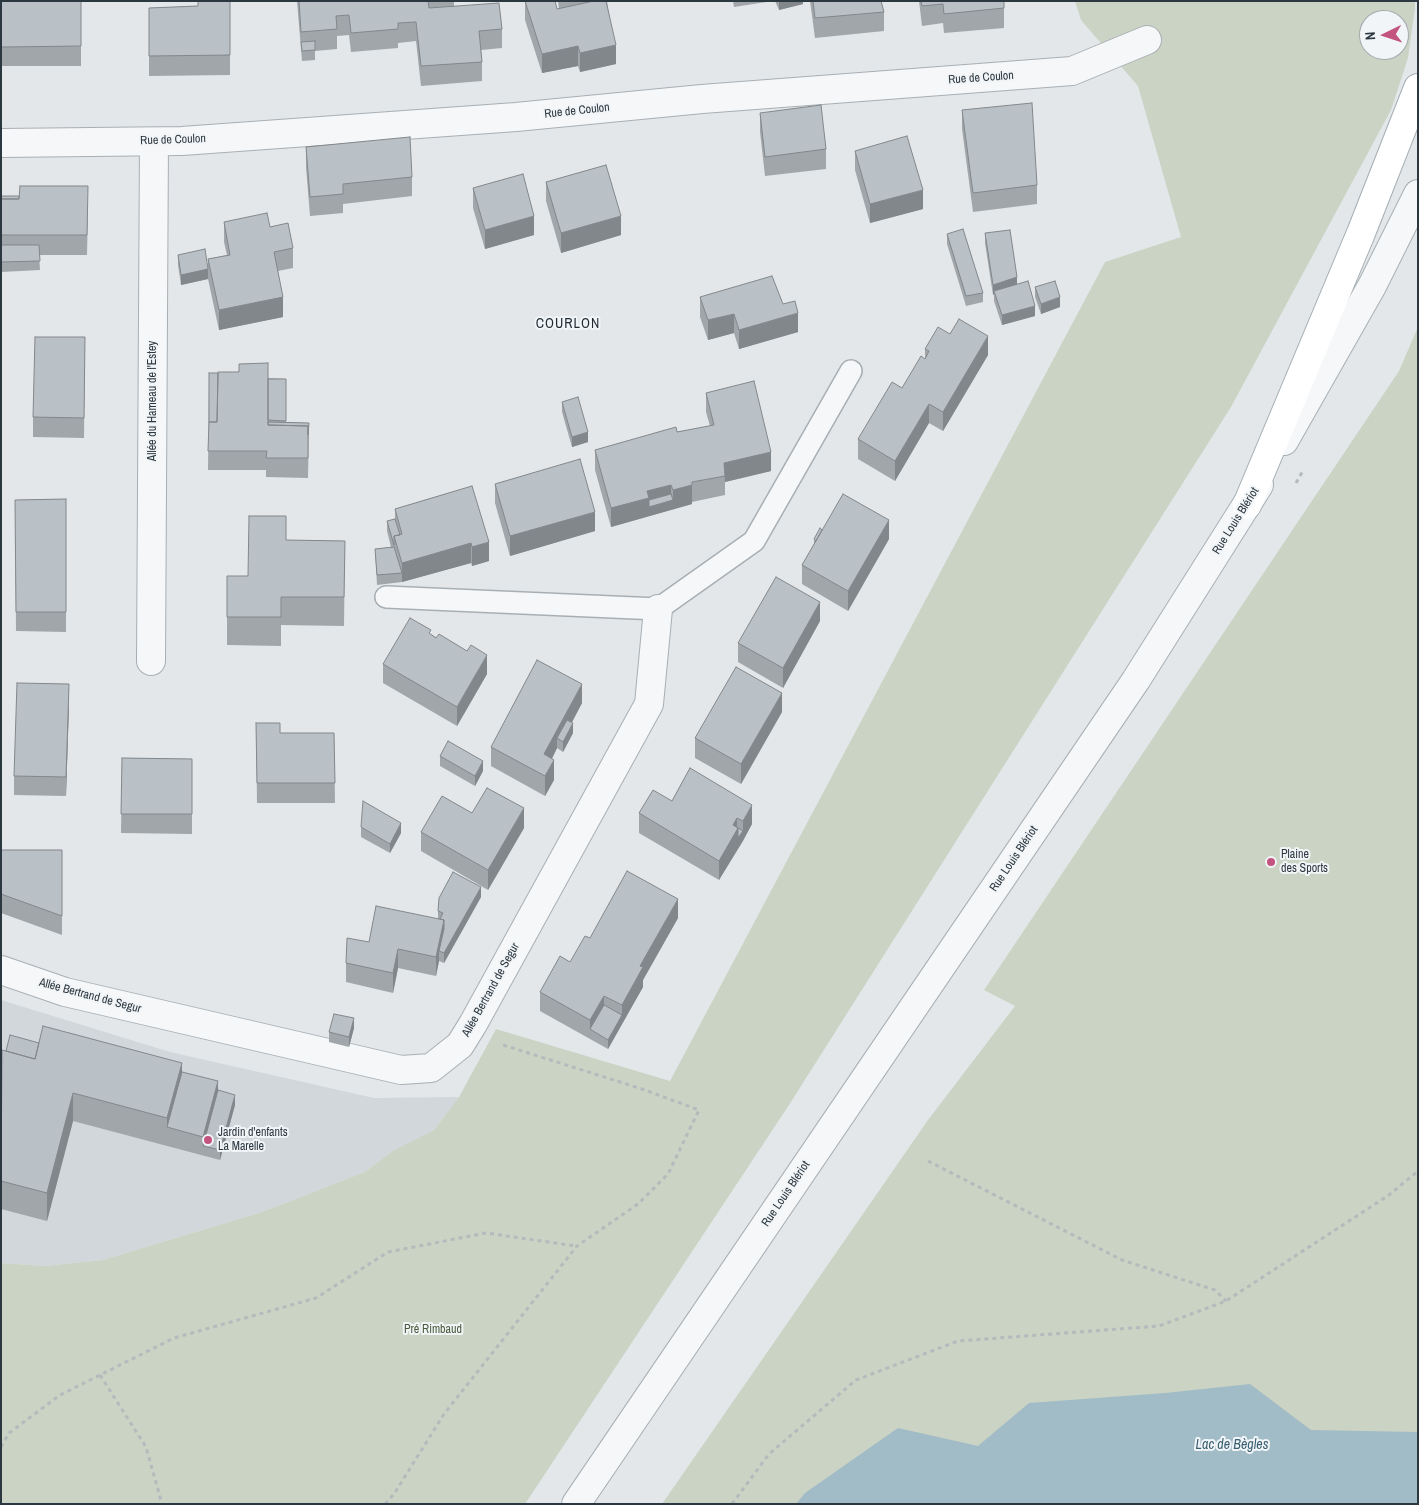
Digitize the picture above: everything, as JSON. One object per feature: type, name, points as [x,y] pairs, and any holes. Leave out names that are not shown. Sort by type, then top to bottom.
[{"type":"main road","points":[[1247,505],[1361,233],[1418,88]]},
{"type":"street","name":"Rue de Coulon","points":[[1,143],[154,142],[516,117],[664,102],[1072,71],[1147,40]]},
{"type":"street","name":"Allée du Hameau de l'Estey","points":[[151,661],[154,142]]},
{"type":"street","name":"Rue Louis Blériot","points":[[576,1504],[1136,680],[1247,505],[1372,286],[1418,194]]},
{"type":"street","name":"Allée Bertrand de Segur","points":[[1,970],[65,992],[401,1070],[430,1068],[460,1045],[649,704],[658,609]]},
{"type":"lane","points":[[386,597],[658,609],[754,541],[851,371]]},
{"type":"path","points":[[385,1504],[394,1494],[444,1414],[577,1246],[638,1204],[668,1174],[699,1110],[642,1089],[466,1035]]},
{"type":"path","points":[[928,1161],[1122,1260],[1215,1290],[1226,1301]]},
{"type":"path","points":[[732,1504],[769,1454],[856,1380],[958,1341],[1159,1326],[1226,1301],[1389,1195],[1418,1170]]},
{"type":"path","points":[[1,1447],[9,1433],[60,1395],[174,1338],[316,1298],[388,1252],[486,1233],[577,1246]]},
{"type":"path","points":[[100,1375],[146,1447],[162,1504]]},
{"type":"shaded area","name":"Jardin d'enfants La Marelle","points":[[1,1000],[170,1052],[374,1098],[459,1097],[434,1130],[394,1150],[365,1172],[262,1212],[103,1260],[44,1266],[1,1263]]},
{"type":"green space","name":"Pré Rimbaud","points":[[1075,1],[1415,1],[1409,51],[1409,10],[1359,10],[1359,60],[1407,60],[1391,110],[1231,407],[789,1105],[525,1504],[1,1504],[1,1263],[44,1266],[103,1260],[262,1212],[365,1172],[394,1150],[434,1130],[459,1097],[496,1029],[670,1081],[1105,262],[1181,237],[1138,86],[1081,20]]},
{"type":"green space","name":"Plaine des Sports","points":[[1418,327],[1418,1504],[662,1504],[928,1120],[1015,1006],[984,990],[1399,371]]},
{"type":"water","name":"Lac de Bègles","points":[[1250,1384],[1311,1430],[1418,1432],[1418,1504],[796,1504],[805,1493],[898,1428],[978,1446],[1029,1403],[1165,1393]]},
{"type":"building","points":[[1,1],[81,1],[81,46],[1,47]]},
{"type":"building","points":[[198,1],[230,1],[230,55],[149,56],[149,8],[198,6]]},
{"type":"building","points":[[299,1],[428,1],[429,8],[499,3],[502,29],[479,31],[482,62],[421,66],[416,22],[398,23],[398,29],[351,33],[349,15],[336,16],[337,29],[301,32]]},
{"type":"building","points":[[525,1],[555,1],[557,9],[594,1],[606,1],[616,45],[580,53],[578,46],[542,54]]},
{"type":"building","points":[[813,1],[881,1],[884,12],[815,18]]},
{"type":"building","points":[[921,1],[1004,1],[1004,8],[944,14],[943,4],[922,6]]},
{"type":"building","points":[[315,41],[315,50],[302,51],[301,42]]},
{"type":"building","points":[[1032,103],[1037,185],[973,193],[962,110]]},
{"type":"building","points":[[821,105],[826,149],[765,157],[760,113]]},
{"type":"building","points":[[907,136],[923,190],[870,204],[855,151]]},
{"type":"building","points":[[410,137],[412,177],[343,184],[343,194],[310,197],[306,147]]},
{"type":"building","points":[[606,165],[621,216],[561,233],[546,182]]},
{"type":"building","points":[[523,174],[534,216],[485,230],[473,188]]},
{"type":"building","points":[[20,186],[88,186],[87,235],[1,235],[1,199],[19,199]]},
{"type":"building","points":[[1,196],[19,196],[19,199],[1,199]]},
{"type":"building","points":[[267,213],[270,227],[288,223],[293,248],[274,252],[283,297],[219,310],[208,259],[230,255],[224,222]]},
{"type":"building","points":[[963,229],[983,293],[966,296],[947,234]]},
{"type":"building","points":[[1010,230],[1017,277],[993,285],[985,233]]},
{"type":"building","points":[[1,245],[39,245],[40,261],[1,262]]},
{"type":"building","points":[[205,249],[208,269],[181,275],[178,255]]},
{"type":"building","points":[[772,276],[783,304],[795,301],[798,313],[739,330],[734,314],[708,320],[700,297]]},
{"type":"building","points":[[1028,281],[1035,306],[1002,315],[994,291]]},
{"type":"building","points":[[1055,281],[1060,297],[1041,304],[1035,287]]},
{"type":"building","points":[[959,319],[988,336],[943,412],[929,404],[895,461],[858,439],[892,382],[902,388],[921,356],[925,359],[929,351],[925,349],[938,327],[950,334]]},
{"type":"building","points":[[35,337],[85,337],[84,418],[33,417]]},
{"type":"building","points":[[268,363],[268,425],[308,426],[308,458],[266,458],[267,451],[208,451],[209,422],[217,422],[218,372],[239,372],[239,364]]},
{"type":"building","points":[[209,373],[218,373],[217,422],[209,422]]},
{"type":"building","points":[[268,379],[286,379],[286,421],[268,420]]},
{"type":"building","points":[[754,381],[771,452],[724,463],[725,476],[692,482],[692,485],[673,490],[671,485],[647,491],[649,498],[611,508],[595,450],[676,427],[677,432],[714,425],[706,393]]},
{"type":"building","points":[[578,397],[588,432],[572,437],[562,402]]},
{"type":"building","points":[[268,422],[309,423],[308,435],[308,426],[268,425]]},
{"type":"building","points":[[580,459],[595,512],[510,536],[495,484]]},
{"type":"building","points":[[472,486],[489,542],[472,547],[471,543],[402,563],[394,536],[402,534],[395,509]]},
{"type":"building","points":[[671,494],[673,500],[649,507],[649,500]]},
{"type":"building","points":[[843,494],[889,520],[848,591],[802,565]]},
{"type":"building","points":[[66,499],[66,612],[16,612],[15,500]]},
{"type":"building","points":[[249,516],[286,516],[286,540],[345,541],[344,597],[281,597],[281,617],[227,617],[227,576],[248,576]]},
{"type":"building","points":[[395,519],[400,535],[394,536],[394,545],[387,521]]},
{"type":"building","points":[[820,528],[822,530],[816,541],[814,539]]},
{"type":"building","points":[[394,547],[402,573],[377,575],[375,549]]},
{"type":"building","points":[[776,577],[820,602],[783,668],[738,643]]},
{"type":"building","points":[[410,618],[431,630],[429,633],[436,638],[439,634],[467,651],[471,645],[487,655],[457,707],[383,664]]},
{"type":"building","points":[[537,660],[582,684],[544,754],[554,760],[545,776],[491,747]]},
{"type":"building","points":[[736,667],[782,693],[741,764],[695,738]]},
{"type":"building","points":[[17,683],[69,684],[66,777],[14,776]]},
{"type":"building","points":[[567,720],[573,723],[563,742],[557,738]]},
{"type":"building","points":[[256,723],[280,723],[280,733],[334,733],[335,783],[257,783]]},
{"type":"building","points":[[448,741],[483,761],[475,776],[440,756]]},
{"type":"building","points":[[122,758],[192,759],[192,814],[121,814]]},
{"type":"building","points":[[690,768],[752,805],[743,821],[737,818],[733,825],[738,828],[719,861],[639,813],[653,790],[672,801]]},
{"type":"building","points":[[487,788],[524,808],[488,870],[421,832],[442,796],[472,813]]},
{"type":"building","points":[[363,801],[401,823],[390,844],[361,827]]},
{"type":"building","points":[[738,828],[743,831],[738,838]]},
{"type":"building","points":[[1,850],[62,850],[62,916],[1,894]]},
{"type":"building","points":[[627,871],[678,899],[640,966],[643,967],[622,1005],[604,996],[590,1020],[540,992],[560,956],[570,962],[585,936],[590,938]]},
{"type":"building","points":[[453,872],[481,887],[444,953],[439,951],[444,920],[440,919],[443,913],[438,911],[439,898]]},
{"type":"building","points":[[376,906],[444,920],[436,957],[398,949],[393,973],[346,963],[347,938],[369,942]]},
{"type":"building","points":[[604,1005],[622,1015],[608,1040],[590,1029]]},
{"type":"building","points":[[334,1014],[354,1018],[349,1037],[329,1032]]},
{"type":"building","points":[[43,1026],[182,1063],[167,1118],[73,1093],[47,1193],[1,1181],[2,1050],[35,1059]]},
{"type":"building","points":[[10,1035],[39,1043],[35,1059],[6,1051]]},
{"type":"building","points":[[182,1072],[218,1081],[203,1137],[167,1127]]},
{"type":"building","points":[[218,1090],[235,1095],[220,1150],[203,1146]]},
{"type":"place","name":"Plaine des Sports","points":[[1271,862]]},
{"type":"place","name":"Jardin d'enfants La Marelle","points":[[208,1140]]},
{"type":"district","name":"COURLON","points":[[568,324]]}]
